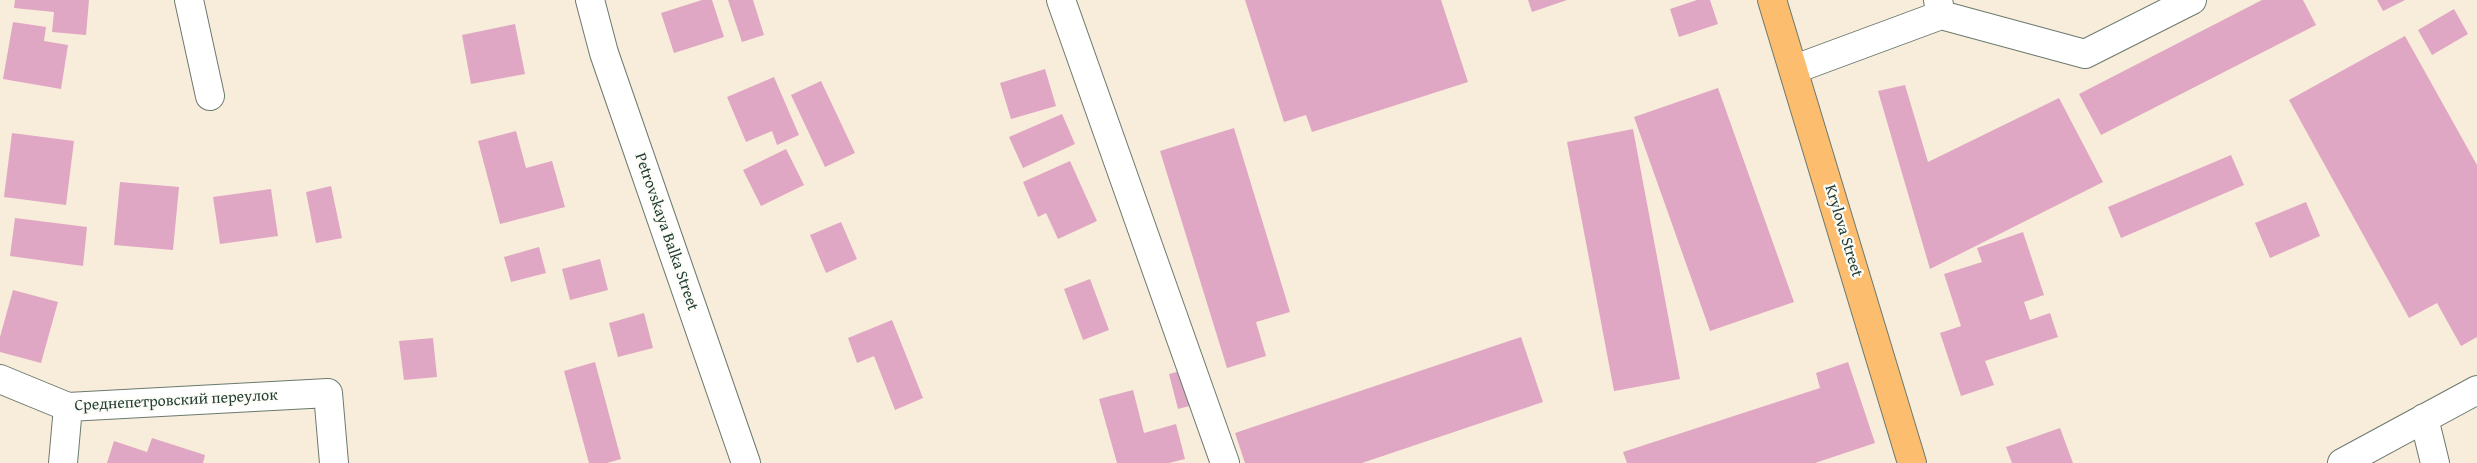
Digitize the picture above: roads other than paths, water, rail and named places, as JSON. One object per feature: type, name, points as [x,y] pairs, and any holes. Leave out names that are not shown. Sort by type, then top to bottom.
[{"type":"main road","name":"Krylova Street","points":[[1772,0],[1795,69],[1912,463]]},
{"type":"street","points":[[189,0],[210,96]]},
{"type":"street","name":"Petrovskaya Balka Street","points":[[590,0],[604,53],[746,463]]},
{"type":"street","points":[[1061,0],[1225,463]]},
{"type":"street","points":[[1795,69],[1939,7],[2085,54],[2192,0]]},
{"type":"street","name":"Среднепетровский переулок","points":[[0,379],[68,407],[328,393],[334,463]]},
{"type":"street","points":[[2342,463],[2477,390]]},
{"type":"street","points":[[62,463],[68,407]]},
{"type":"street","points":[[2424,418],[2435,463]]}]
